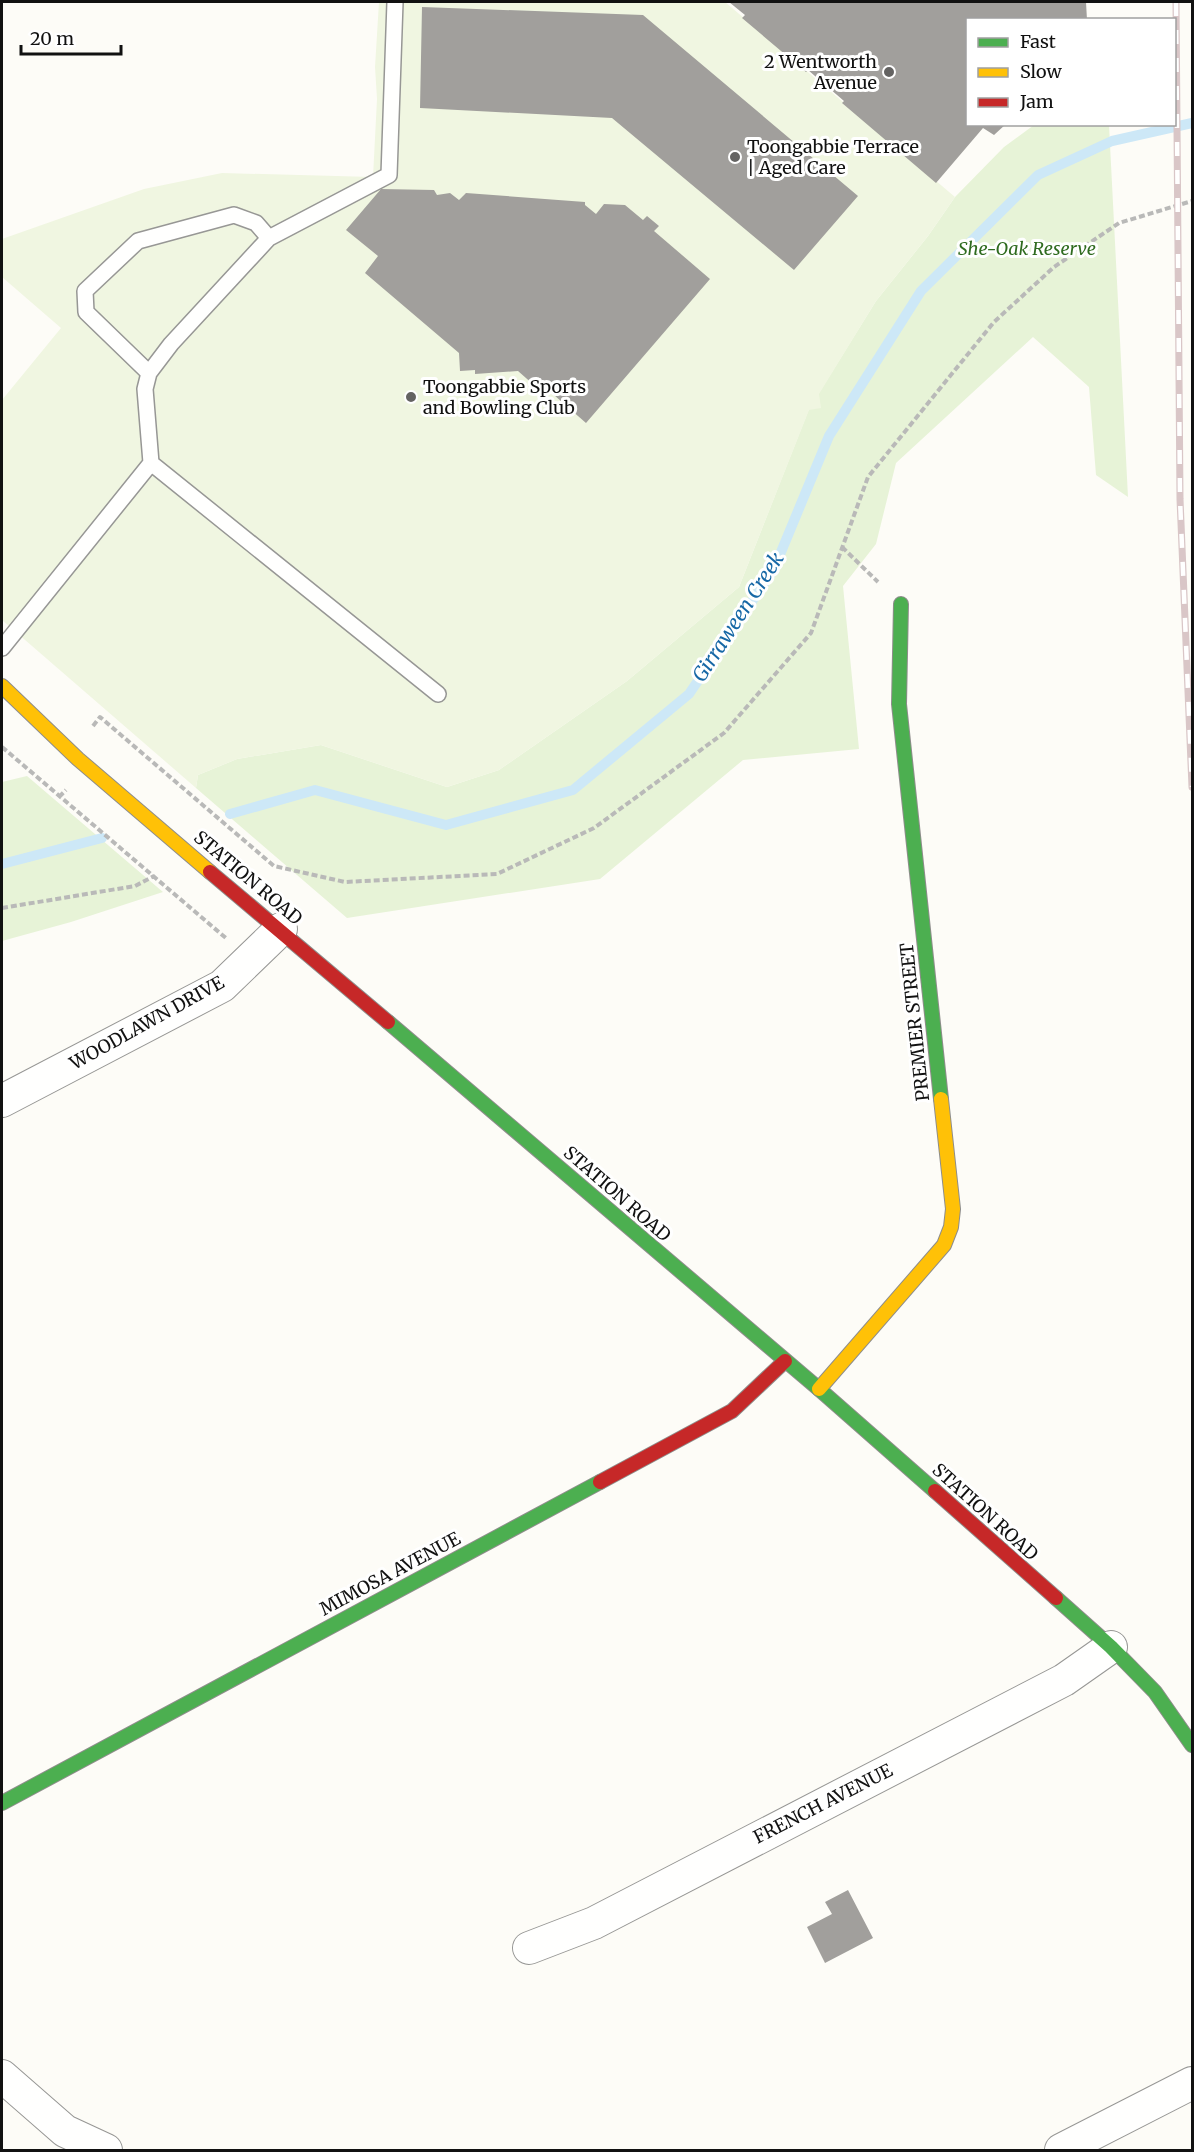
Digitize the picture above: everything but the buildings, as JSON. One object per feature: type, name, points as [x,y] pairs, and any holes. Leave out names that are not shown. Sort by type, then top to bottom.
[{"type":"street","name":"PREMIER STREET","points":[[819,1389],[944,1245],[951,1227],[952,1209],[899,704],[901,604]]},
{"type":"street","name":"STATION ROAD","points":[[2,686],[78,759],[819,1389],[1111,1647],[1155,1692],[1192,1745]]},
{"type":"street","name":"WOODLAWN DRIVE","points":[[2,1101],[222,987],[280,929]]},
{"type":"street","name":"MIMOSA AVENUE","points":[[2,1803],[732,1411],[785,1361]]},
{"type":"street","name":"FRENCH AVENUE","points":[[529,1948],[594,1923],[1064,1680],[1111,1647]]},
{"type":"street","points":[[2,2076],[65,2131],[106,2151]]},
{"type":"street","points":[[1061,2151],[1192,2084]]},
{"type":"lane","points":[[2,648],[151,463],[145,389],[149,373],[171,344],[269,238],[389,175],[395,2]]},
{"type":"lane","points":[[149,373],[86,312],[85,291],[138,241],[234,215],[256,223],[269,238]]},
{"type":"lane","points":[[151,463],[438,694]]},
{"type":"path","points":[[100,717],[274,866],[345,882],[496,874],[594,828],[724,733],[811,633],[868,477],[994,322],[1054,267],[1119,223],[1192,201]]},
{"type":"path","points":[[842,547],[901,604]]},
{"type":"path","points":[[2,747],[250,959]]},
{"type":"path","points":[[2,908],[135,886],[154,876]]},
{"type":"green space","name":"Toongabbie Sports and Bowling Club","points":[[379,2],[725,2],[955,197],[928,236],[876,301],[819,394],[821,408],[809,410],[739,587],[627,681],[499,770],[447,787],[321,745],[237,759],[198,775],[196,788],[2,620],[2,400],[61,328],[2,277],[2,239],[144,189],[222,173],[373,177]]},
{"type":"green space","name":"She-Oak Reserve","points":[[1033,126],[1109,126],[1128,497],[1096,475],[1089,387],[1033,337],[896,463],[876,544],[843,586],[859,749],[743,760],[600,879],[347,918],[196,788],[198,775],[237,759],[321,745],[447,787],[499,770],[627,681],[739,587],[809,409],[876,301],[928,236],[955,197],[1004,147]]},
{"type":"green space","points":[[27,776],[163,892],[71,922],[2,941],[2,782]]},
{"type":"waterway","name":"Girraween Creek","points":[[230,814],[315,790],[446,825],[573,790],[689,694],[774,569],[829,436],[921,291],[1038,175],[1112,141],[1192,123]]},
{"type":"waterway","name":"Girraween Creek","points":[[2,864],[102,838]]},
{"type":"railway","points":[[1176,2],[1180,499],[1192,787]]},
{"type":"traffic: fast","points":[[901,604],[899,704],[941,1099]]},
{"type":"traffic: fast","points":[[388,1022],[819,1389],[935,1491]]},
{"type":"traffic: fast","points":[[2,1803],[600,1482]]},
{"type":"traffic: fast","points":[[1056,1598],[1111,1647],[1155,1692],[1192,1745]]},
{"type":"traffic: slow","points":[[2,686],[78,759],[210,872]]},
{"type":"traffic: slow","points":[[819,1389],[944,1245],[951,1227],[953,1209],[941,1099]]},
{"type":"traffic: jam","points":[[210,872],[388,1022]]},
{"type":"traffic: jam","points":[[600,1482],[732,1411],[785,1361]]},
{"type":"traffic: jam","points":[[935,1491],[1056,1598]]},
{"type":"place","name":"2 Wentworth Avenue","points":[[889,72]]},
{"type":"place","name":"Toongabbie Terrace | Aged Care","points":[[735,157]]},
{"type":"place","name":"Toongabbie Sports and Bowling Club","points":[[411,397]]}]
